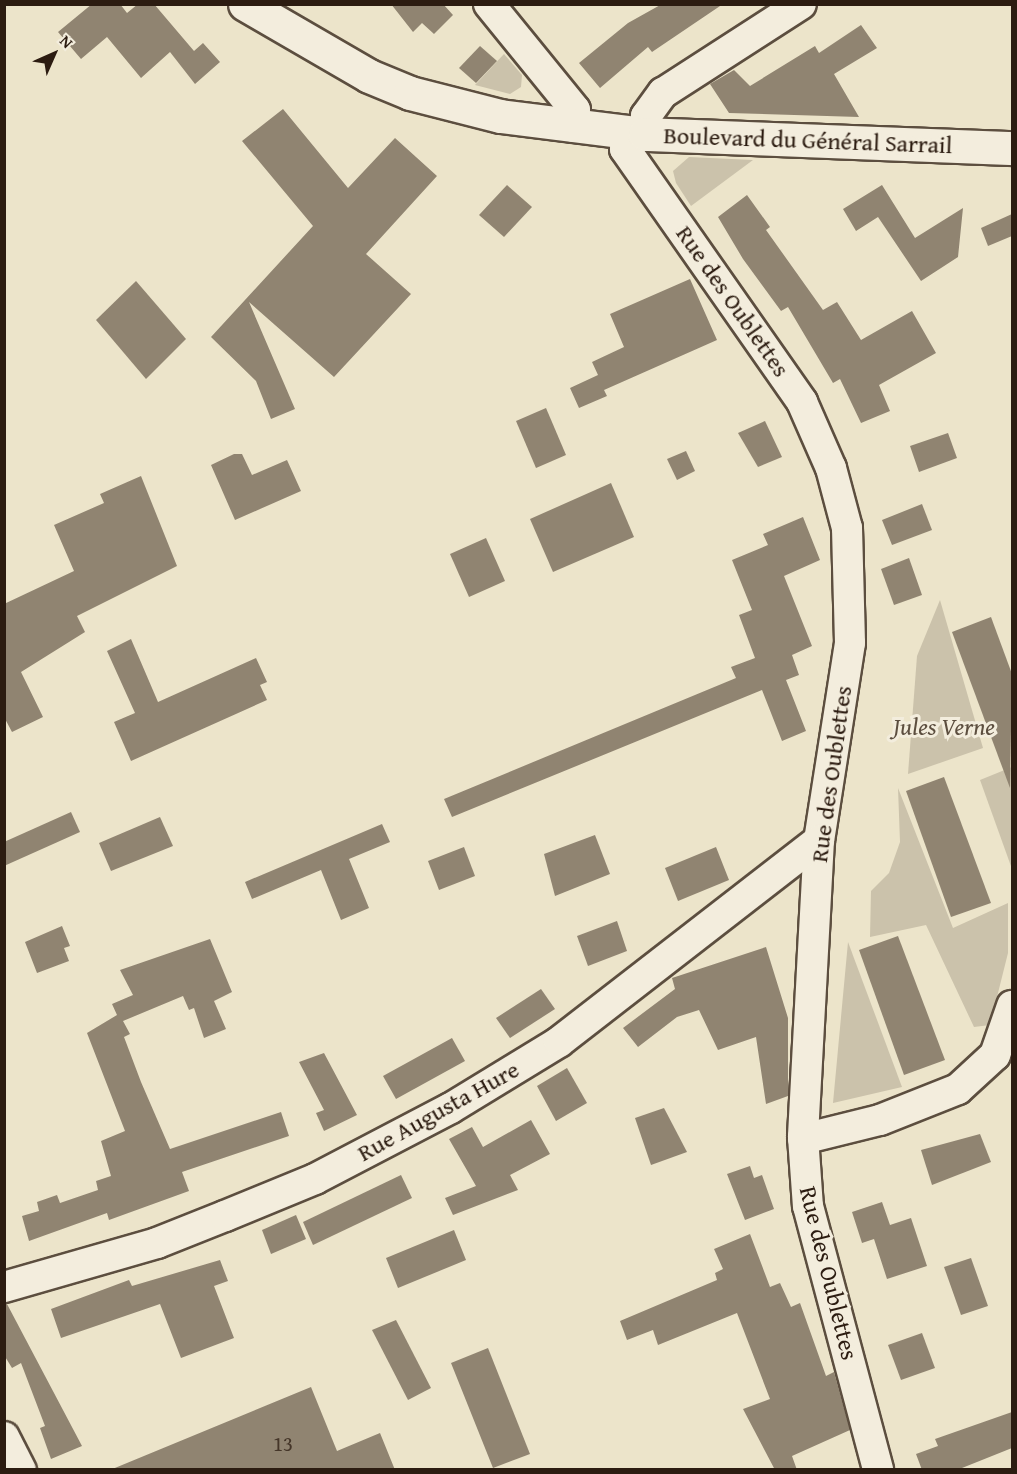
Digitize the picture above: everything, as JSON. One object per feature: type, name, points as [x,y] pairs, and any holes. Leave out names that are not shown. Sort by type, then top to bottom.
[{"type":"main road","name":"Boulevard du Général Sarrail","points":[[245,4],[317,48],[410,93],[466,110],[612,131],[1012,148]]},
{"type":"street","name":"Rue des Oublettes","points":[[489,4],[575,110],[612,131],[625,149],[802,402],[840,500],[851,563],[850,643],[819,840],[803,1139],[808,1206],[878,1470]]},
{"type":"street","points":[[612,131],[646,116],[663,93],[801,4]]},
{"type":"street","name":"Rue Augusta Hure","points":[[4,1287],[157,1243],[225,1216],[315,1179],[451,1108],[559,1041],[819,840]]},
{"type":"street","points":[[803,1139],[879,1120],[958,1089],[995,1055],[1012,1006]]},
{"type":"street","points":[[4,1437],[21,1470]]},
{"type":"green space","points":[[504,54],[522,75],[521,87],[510,94],[475,85]]},
{"type":"green space","points":[[689,157],[753,160],[691,206],[676,183],[673,171]]},
{"type":"green space","name":"Jules Verne","points":[[940,600],[983,748],[908,774],[917,656]]},
{"type":"green space","name":"Jules Verne","points":[[1012,767],[1012,869],[980,780]]},
{"type":"green space","name":"Jules Verne","points":[[898,788],[953,928],[1008,903],[1008,953],[990,1025],[974,1027],[926,925],[870,937],[871,891],[889,873],[900,842]]},
{"type":"green space","points":[[848,942],[902,1087],[833,1103]]},
{"type":"building","points":[[92,4],[120,4],[127,13],[138,4],[154,4],[194,51],[203,43],[220,62],[195,84],[170,52],[141,78],[107,37],[81,59],[58,32]]},
{"type":"building","points":[[391,4],[443,4],[453,15],[434,34],[422,23],[413,32]]},
{"type":"building","points":[[662,4],[723,4],[652,52],[648,47],[600,88],[579,63],[628,23]]},
{"type":"building","points":[[861,25],[877,48],[834,74],[859,117],[729,113],[710,84],[734,70],[750,86],[815,46],[819,53]]},
{"type":"building","points":[[480,46],[497,61],[476,83],[459,68]]},
{"type":"building","points":[[283,109],[348,188],[395,138],[437,176],[366,254],[411,294],[334,377],[249,302],[295,409],[271,419],[256,381],[211,337],[313,226],[242,141]]},
{"type":"building","points":[[507,185],[532,207],[504,237],[479,215]]},
{"type":"building","points":[[882,185],[915,238],[963,208],[958,257],[921,281],[878,217],[856,231],[843,209]]},
{"type":"building","points":[[747,195],[770,227],[766,230],[823,310],[837,302],[861,340],[912,311],[936,353],[879,385],[890,411],[861,423],[840,379],[833,383],[788,307],[781,311],[743,259],[718,217]]},
{"type":"building","points":[[1012,214],[1012,236],[988,246],[981,228]]},
{"type":"building","points":[[690,279],[717,340],[604,390],[607,396],[579,408],[570,388],[598,375],[592,362],[624,347],[610,314]]},
{"type":"building","points":[[136,281],[186,339],[146,379],[96,320]]},
{"type":"building","points":[[546,408],[566,455],[536,468],[516,421]]},
{"type":"building","points":[[765,421],[782,457],[758,467],[738,433]]},
{"type":"building","points":[[948,433],[957,458],[919,472],[910,446]]},
{"type":"building","points":[[686,451],[695,471],[677,480],[667,459]]},
{"type":"building","points":[[234,454],[242,454],[252,475],[287,460],[301,491],[235,520],[211,465]]},
{"type":"building","points":[[141,476],[177,566],[77,616],[85,632],[21,672],[43,717],[12,732],[4,717],[4,604],[74,571],[54,525],[104,503],[100,494]]},
{"type":"building","points":[[611,483],[634,537],[553,572],[530,519]]},
{"type":"building","points":[[922,504],[932,530],[892,545],[882,520]]},
{"type":"building","points":[[803,517],[820,560],[784,576],[812,646],[792,655],[799,675],[786,680],[806,731],[782,741],[762,690],[452,817],[444,799],[736,678],[731,667],[755,658],[739,615],[752,610],[732,560],[768,545],[763,534]]},
{"type":"building","points":[[486,538],[505,581],[469,597],[450,554]]},
{"type":"building","points":[[909,558],[922,595],[894,605],[881,569]]},
{"type":"building","points":[[991,617],[1012,674],[1010,788],[952,632]]},
{"type":"building","points":[[131,639],[158,702],[256,658],[267,682],[260,685],[267,700],[131,761],[114,722],[135,713],[107,651]]},
{"type":"building","points":[[944,777],[991,903],[951,917],[906,791]]},
{"type":"building","points":[[71,812],[80,832],[4,866],[4,842]]},
{"type":"building","points":[[160,817],[173,846],[111,871],[99,843]]},
{"type":"building","points":[[382,824],[390,842],[349,859],[369,908],[341,920],[321,870],[252,899],[245,882]]},
{"type":"building","points":[[595,835],[610,874],[555,896],[544,854]]},
{"type":"building","points":[[464,847],[475,876],[439,890],[428,861]]},
{"type":"building","points":[[716,847],[729,880],[678,901],[665,868]]},
{"type":"building","points":[[617,921],[627,951],[588,966],[577,936]]},
{"type":"building","points":[[62,926],[70,946],[64,948],[69,961],[37,973],[25,942]]},
{"type":"building","points":[[898,936],[945,1060],[904,1075],[859,950]]},
{"type":"building","points":[[210,939],[232,992],[214,1001],[226,1029],[204,1038],[194,1008],[189,1010],[183,996],[123,1021],[130,1034],[124,1037],[141,1082],[170,1149],[281,1112],[289,1136],[182,1172],[189,1191],[109,1220],[107,1213],[29,1241],[22,1216],[39,1211],[37,1202],[57,1195],[60,1203],[98,1190],[96,1181],[111,1176],[101,1141],[125,1131],[87,1033],[117,1015],[112,1004],[133,995],[120,970]]},
{"type":"building","points":[[766,947],[788,1018],[788,1096],[766,1104],[756,1037],[718,1050],[699,1010],[677,1017],[638,1047],[623,1028],[675,989],[672,978]]},
{"type":"building","points":[[541,989],[555,1009],[510,1038],[496,1018]]},
{"type":"building","points":[[452,1038],[465,1061],[396,1099],[383,1076]]},
{"type":"building","points":[[324,1053],[357,1115],[324,1131],[316,1113],[324,1110],[299,1062]]},
{"type":"building","points":[[567,1068],[587,1103],[556,1121],[537,1086]]},
{"type":"building","points":[[664,1108],[687,1152],[651,1165],[635,1118]]},
{"type":"building","points":[[531,1120],[550,1154],[510,1175],[518,1190],[453,1215],[445,1198],[476,1186],[449,1139],[472,1127],[483,1147]]},
{"type":"building","points":[[980,1134],[991,1162],[932,1185],[921,1150]]},
{"type":"building","points":[[750,1166],[754,1178],[762,1175],[774,1209],[745,1220],[727,1174]]},
{"type":"building","points":[[401,1175],[412,1198],[313,1245],[303,1222]]},
{"type":"building","points":[[882,1202],[890,1225],[911,1218],[927,1266],[887,1279],[874,1239],[862,1243],[852,1212]]},
{"type":"building","points":[[296,1215],[306,1239],[271,1254],[262,1230]]},
{"type":"building","points":[[454,1230],[466,1260],[398,1288],[386,1258]]},
{"type":"building","points":[[750,1234],[770,1287],[780,1283],[791,1307],[800,1303],[826,1376],[834,1372],[850,1430],[792,1456],[797,1470],[775,1470],[743,1409],[770,1399],[737,1313],[658,1345],[653,1330],[627,1340],[620,1321],[717,1280],[715,1273],[723,1269],[714,1249]]},
{"type":"building","points":[[971,1258],[988,1306],[961,1315],[944,1267]]},
{"type":"building","points":[[220,1260],[228,1281],[214,1286],[234,1338],[181,1358],[160,1304],[61,1338],[51,1309],[129,1280],[132,1286]]},
{"type":"building","points":[[4,1304],[7,1304],[82,1446],[51,1459],[40,1428],[45,1426],[21,1363],[12,1368],[4,1355]]},
{"type":"building","points":[[396,1320],[431,1388],[408,1400],[372,1330]]},
{"type":"building","points":[[922,1333],[935,1368],[901,1380],[888,1345]]},
{"type":"building","points":[[488,1348],[530,1454],[493,1468],[451,1363]]},
{"type":"building","points":[[311,1387],[337,1451],[380,1433],[395,1470],[110,1470]]},
{"type":"building","points":[[1012,1412],[1012,1448],[957,1470],[922,1470],[916,1454],[938,1446],[935,1439]]}]
